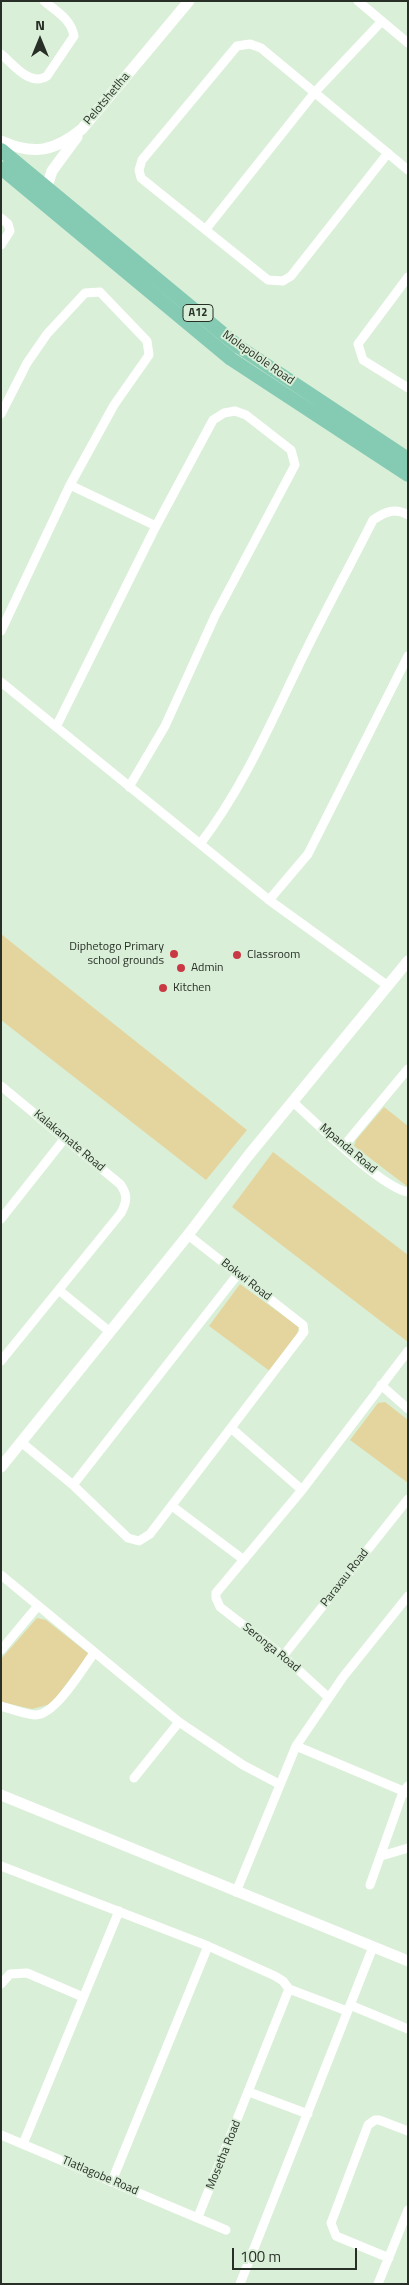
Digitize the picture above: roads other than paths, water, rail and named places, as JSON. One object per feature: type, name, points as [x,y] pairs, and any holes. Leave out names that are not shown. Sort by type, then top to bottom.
[{"type":"main road","name":"Molepolole Road","points":[[1,150],[239,347],[408,459]]},
{"type":"main road","name":"Molepolole Road","points":[[1,168],[231,359],[408,475]]},
{"type":"street","points":[[1,54],[31,80],[40,80],[47,76],[74,36],[72,27],[67,20],[44,1]]},
{"type":"street","name":"Pelotshetlha","points":[[1,142],[16,148],[40,150],[66,142],[82,129],[189,1]]},
{"type":"street","points":[[358,1],[408,42]]},
{"type":"street","points":[[206,229],[315,92],[382,20]]},
{"type":"street","points":[[388,153],[292,276],[283,281],[268,280],[141,178],[139,170],[142,160],[237,46],[250,44],[261,48],[315,92],[388,153],[408,170]]},
{"type":"street","points":[[46,189],[52,171],[82,129]]},
{"type":"street","points":[[1,218],[8,224],[10,231],[1,245]]},
{"type":"street","points":[[408,277],[358,344],[363,360],[408,388]]},
{"type":"street","points":[[1,414],[27,363],[47,334],[85,293],[100,292],[147,341],[149,356],[114,405],[70,485],[1,631]]},
{"type":"street","points":[[56,727],[156,526],[213,420],[224,413],[235,412],[246,416],[291,450],[295,465],[290,478],[252,544],[215,616],[165,726],[129,788]]},
{"type":"street","points":[[70,485],[156,526]]},
{"type":"street","points":[[200,844],[226,808],[267,733],[298,667],[373,520],[391,510],[400,510],[408,515]]},
{"type":"street","points":[[269,900],[308,854],[408,656]]},
{"type":"street","points":[[1,682],[269,900],[388,986]]},
{"type":"street","points":[[1,1467],[188,1235],[248,1156],[408,961]]},
{"type":"street","points":[[343,1147],[408,1069]]},
{"type":"street","name":"Kalakamate Road","points":[[1,1086],[120,1184],[126,1193],[127,1202],[122,1213],[60,1291]]},
{"type":"street","name":"Mpanda Road","points":[[293,1102],[343,1147],[396,1188],[407,1192]]},
{"type":"street","points":[[1,1219],[65,1138]]},
{"type":"street","name":"Bokwi Road","points":[[188,1235],[303,1325],[304,1332],[301,1339],[231,1428]]},
{"type":"street","points":[[73,1485],[238,1274]]},
{"type":"street","points":[[1,1361],[60,1291],[110,1332]]},
{"type":"street","points":[[172,1506],[244,1560],[302,1490],[380,1385],[408,1351]]},
{"type":"street","points":[[380,1385],[408,1409]]},
{"type":"street","points":[[21,1442],[73,1485],[133,1541],[144,1539],[150,1534],[231,1428],[302,1490]]},
{"type":"street","name":"Paraxau Road","points":[[283,1656],[408,1499]]},
{"type":"street","name":"Seronga Road","points":[[244,1560],[219,1590],[216,1598],[220,1607],[283,1656],[328,1697]]},
{"type":"street","points":[[1,1575],[178,1722],[243,1765],[278,1784]]},
{"type":"street","points":[[236,1892],[278,1784],[296,1746],[328,1697],[408,1596]]},
{"type":"street","points":[[1,1650],[37,1606]]},
{"type":"street","points":[[1,1706],[35,1715],[44,1714],[54,1706],[94,1652]]},
{"type":"street","points":[[134,1778],[178,1722]]},
{"type":"street","points":[[296,1746],[406,1791],[370,1885]]},
{"type":"street","points":[[2,1798],[408,1961]]},
{"type":"street","points":[[381,1856],[408,1848]]},
{"type":"street","points":[[1,1866],[208,1946],[275,1976],[283,1981],[288,1989],[408,2029]]},
{"type":"street","points":[[23,2144],[119,1910]]},
{"type":"street","points":[[112,2181],[208,1946]]},
{"type":"street","points":[[240,2284],[373,1947]]},
{"type":"street","points":[[1,1984],[10,1974],[27,1973],[83,1997]]},
{"type":"street","name":"Mosetha Road","points":[[198,2218],[288,1989]]},
{"type":"street","points":[[249,2092],[308,2114]]},
{"type":"street","points":[[389,2258],[336,2236],[331,2223],[371,2122],[379,2120],[408,2131]]},
{"type":"street","name":"Tlatlagobe Road","points":[[1,2135],[226,2230]]},
{"type":"street","points":[[378,2284],[408,2210]]},
{"type":"place","name":"Diphetogo Primary school grounds","points":[[174,954]]},
{"type":"place","name":"Classroom","points":[[237,955]]},
{"type":"place","name":"Admin","points":[[181,968]]},
{"type":"place","name":"Kitchen","points":[[163,988]]}]
